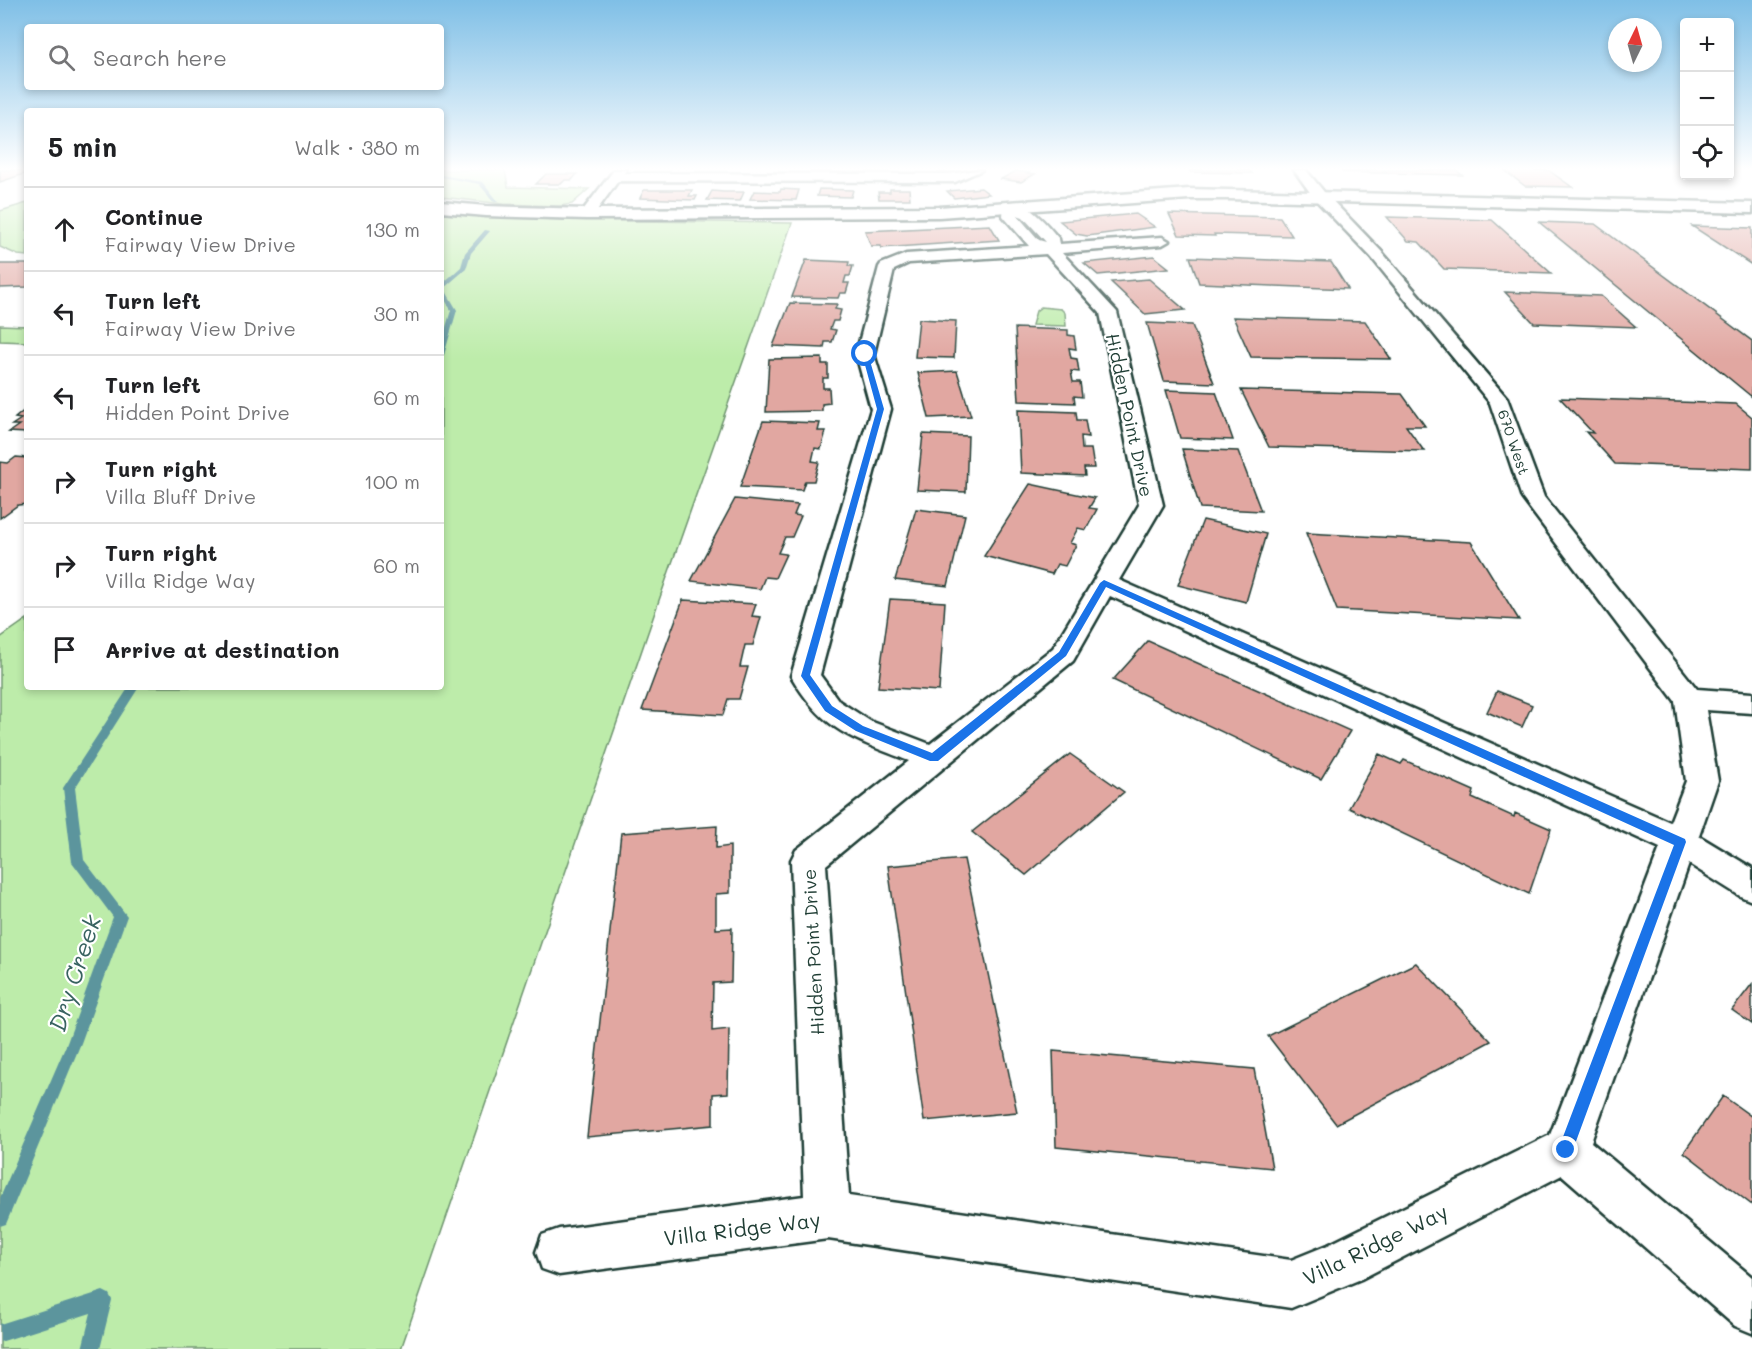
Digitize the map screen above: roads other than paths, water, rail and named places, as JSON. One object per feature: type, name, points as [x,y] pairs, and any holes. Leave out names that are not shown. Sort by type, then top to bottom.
[{"type":"street","name":"Hidden Point Drive","points":[[828,1216],[808,860],[1063,654],[1151,505],[1108,312],[1050,249],[1034,243],[1025,233]]},
{"type":"street","name":"670 West","points":[[1356,233],[1500,402],[1533,498],[1689,699]]},
{"type":"street","points":[[934,758],[860,729],[829,708],[806,676],[881,409],[865,354],[888,267],[906,259],[1162,241]]},
{"type":"street","points":[[1104,583],[1681,842],[1752,886]]},
{"type":"street","points":[[1752,703],[1689,699],[1702,781],[1566,1150],[1752,1309]]},
{"type":"street","name":"Villa Ridge Way","points":[[559,1252],[828,1216],[1291,1284],[1344,1262],[1566,1150]]},
{"type":"waterway","name":"Dry Creek","points":[[444,285],[464,268],[468,253],[485,233]]},
{"type":"waterway","name":"Dry Creek","points":[[444,293],[454,310],[444,345]]},
{"type":"waterway","name":"Dry Creek","points":[[0,1218],[74,1043],[120,916],[78,862],[69,788],[132,690]]},
{"type":"waterway","name":"Dry Creek","points":[[0,1333],[103,1300],[91,1349]]}]
